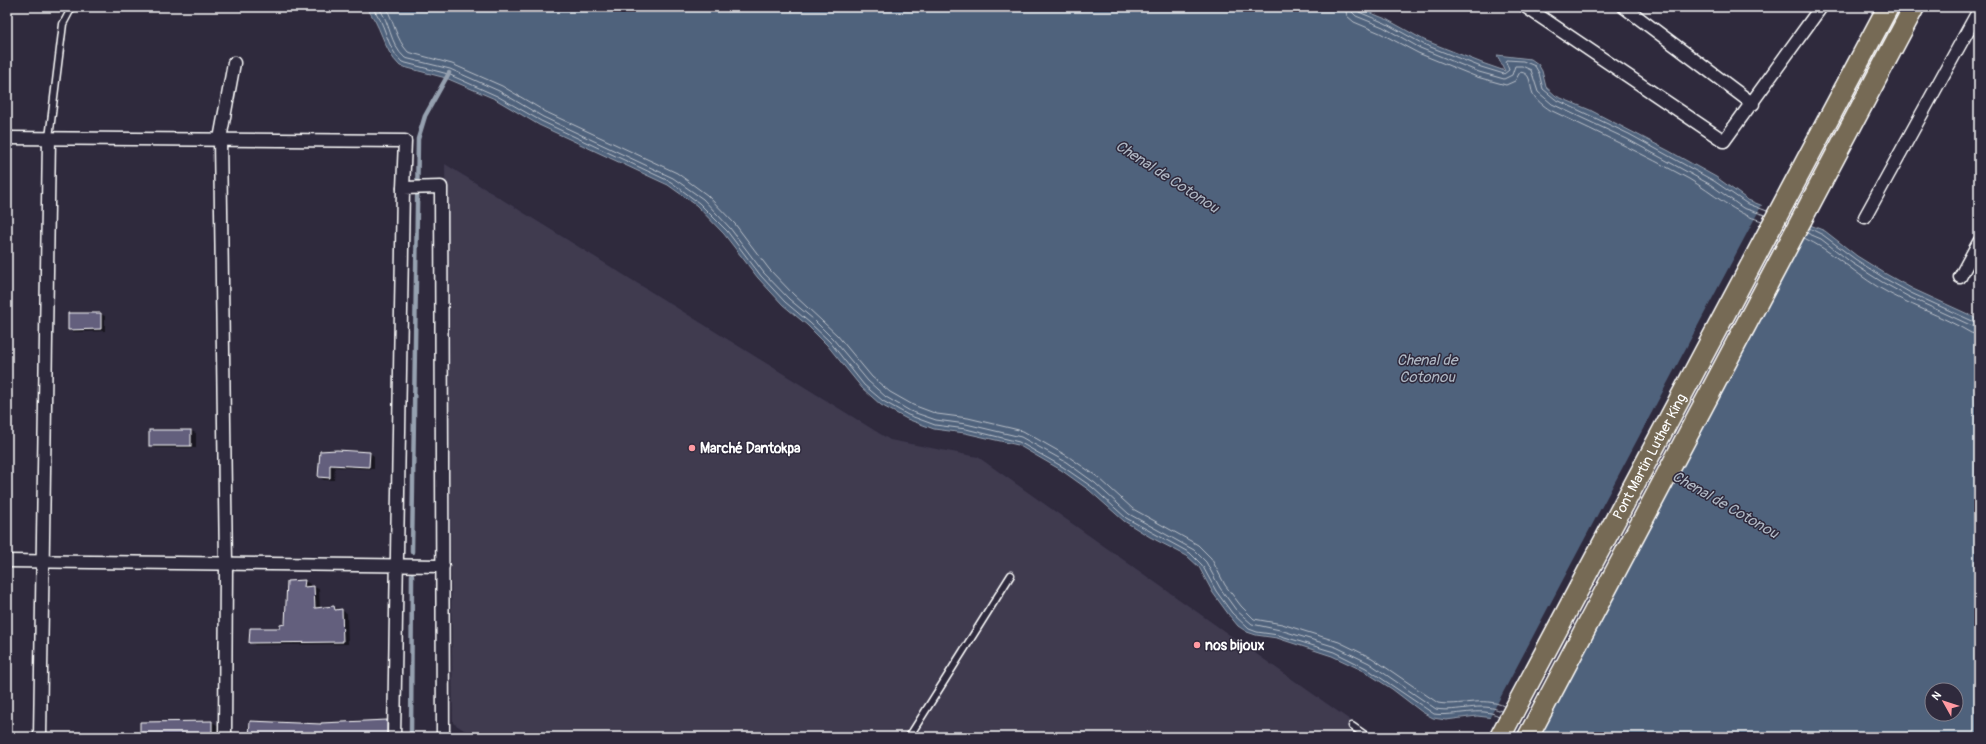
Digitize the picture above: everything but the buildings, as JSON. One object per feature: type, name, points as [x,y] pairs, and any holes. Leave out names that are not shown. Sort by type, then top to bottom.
[{"type":"main road","name":"Pont Martin Luther King","points":[[1500,737],[1888,7]]},
{"type":"main road","name":"Pont Martin Luther King","points":[[1528,737],[1914,7]]},
{"type":"street","points":[[1526,7],[1724,141],[1753,104],[1821,7]]},
{"type":"street","points":[[1624,7],[1753,104]]},
{"type":"street","points":[[1865,217],[1979,10]]},
{"type":"street","points":[[225,737],[226,564],[220,140],[234,63]]},
{"type":"street","points":[[7,138],[405,141],[394,737]]},
{"type":"street","points":[[40,737],[49,138]]},
{"type":"street","points":[[403,188],[441,187],[443,737]]},
{"type":"street","points":[[1960,277],[1979,242]]},
{"type":"street","points":[[7,561],[443,566]]},
{"type":"lane","points":[[49,138],[63,24],[72,7]]},
{"type":"lane","points":[[909,737],[1011,575]]},
{"type":"lane","points":[[1352,726],[1368,737]]},
{"type":"shaded area","name":"Marché Dantokpa","points":[[445,164],[890,440],[978,457],[1374,737],[475,737],[453,723]]},
{"type":"water","name":"Chenal de Cotonou","points":[[365,7],[1356,7],[1386,19],[1424,40],[1505,71],[1497,55],[1531,59],[1538,64],[1542,71],[1546,87],[1556,96],[1590,110],[1669,151],[1716,177],[1748,200],[1825,231],[1857,256],[1886,274],[1913,289],[1970,315],[1979,321],[1979,737],[1529,737],[1494,718],[1477,716],[1446,720],[1433,718],[1422,712],[1392,689],[1364,671],[1332,656],[1277,638],[1247,632],[1238,626],[1229,615],[1213,593],[1199,567],[1187,556],[1150,537],[1124,521],[1089,490],[1061,470],[1018,445],[965,433],[934,429],[907,419],[881,405],[862,388],[827,345],[807,325],[783,305],[758,278],[724,234],[696,205],[668,185],[539,125],[495,99],[446,78],[400,66],[389,52],[375,21]]},
{"type":"pier","points":[[1763,203],[1811,223],[1538,737],[1525,737],[1494,720],[1489,719]]},
{"type":"waterway","points":[[412,552],[418,139],[425,116],[449,73]]},
{"type":"waterway","points":[[411,737],[412,575]]},
{"type":"place","name":"Marché Dantokpa","points":[[692,448]]},
{"type":"place","name":"nos bijoux","points":[[1197,645]]}]
